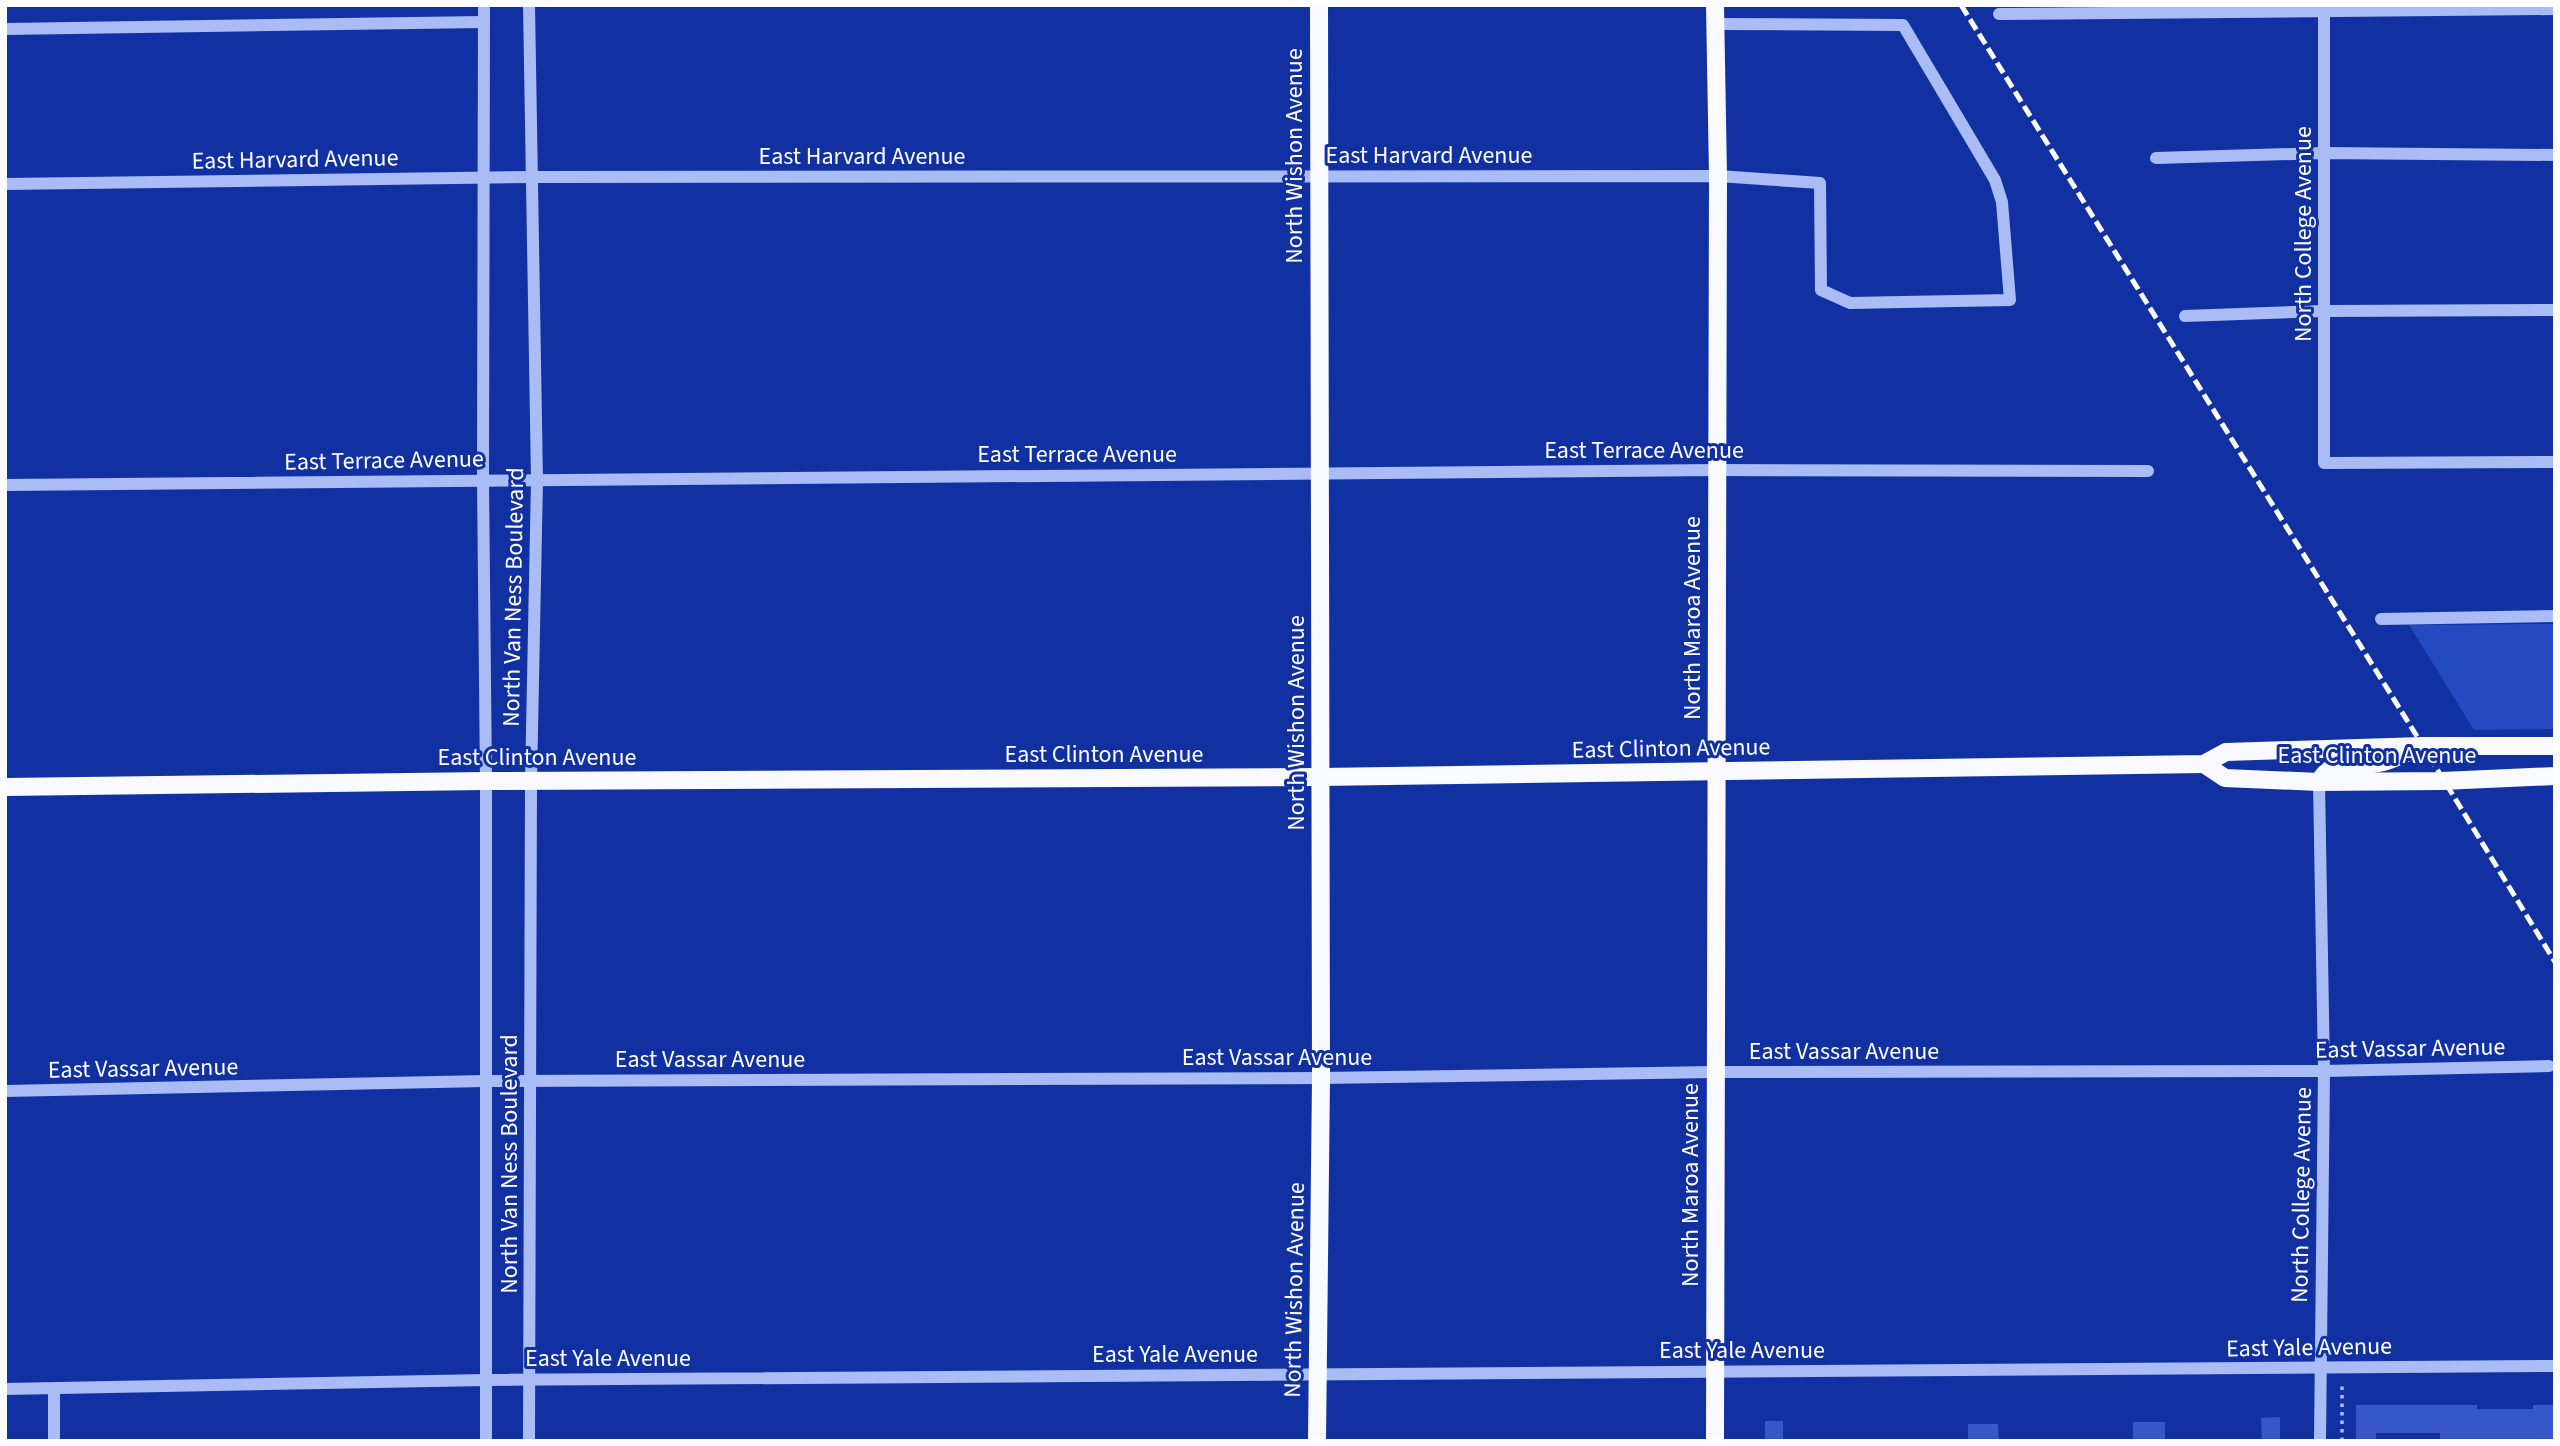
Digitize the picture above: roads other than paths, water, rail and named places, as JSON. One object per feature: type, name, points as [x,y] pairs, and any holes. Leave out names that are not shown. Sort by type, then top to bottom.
[{"type":"main road","name":"North Wishon Avenue","points":[[1317,1441],[1321,1078],[1319,5]]},
{"type":"main road","name":"North Maroa Avenue","points":[[1714,1441],[1718,176],[1715,5]]},
{"type":"main road","name":"East Clinton Avenue","points":[[5,787],[486,781],[1320,777],[2204,764],[2226,752],[2423,746],[2555,746]]},
{"type":"main road","points":[[2319,782],[2325,772],[2333,767],[2344,764],[2378,764],[2423,746]]},
{"type":"main road","name":"East Clinton Avenue","points":[[2204,764],[2225,778],[2319,782],[2442,781],[2555,776]]},
{"type":"street","name":"North Van Ness Boulevard","points":[[484,5],[486,1441]]},
{"type":"street","name":"North Van Ness Boulevard","points":[[529,5],[537,480],[531,781],[529,1441]]},
{"type":"street","points":[[1999,15],[2324,8],[2555,9]]},
{"type":"street","name":"North College Avenue","points":[[2324,8],[2324,463],[2555,461]]},
{"type":"street","points":[[5,29],[484,22]]},
{"type":"street","name":"East Harvard Avenue","points":[[5,184],[532,177],[1718,176],[1820,183],[1821,290],[1850,303],[2010,300],[2003,202],[1995,180],[1903,26],[1716,24]]},
{"type":"street","points":[[2156,158],[2324,153],[2555,155]]},
{"type":"street","points":[[2185,316],[2324,311],[2555,310]]},
{"type":"street","name":"East Terrace Avenue","points":[[5,485],[1717,470],[2148,471]]},
{"type":"street","points":[[2381,620],[2555,616]]},
{"type":"street","name":"North College Avenue","points":[[2319,782],[2324,1071],[2320,1441]]},
{"type":"street","name":"East Vassar Avenue","points":[[5,1091],[486,1081],[1321,1078],[1714,1072],[2324,1071],[2549,1066]]},
{"type":"street","name":"East Yale Avenue","points":[[5,1389],[487,1380],[2555,1366]]},
{"type":"street","points":[[54,1390],[54,1441]]},
{"type":"railway","points":[[1961,5],[2555,962]]}]
